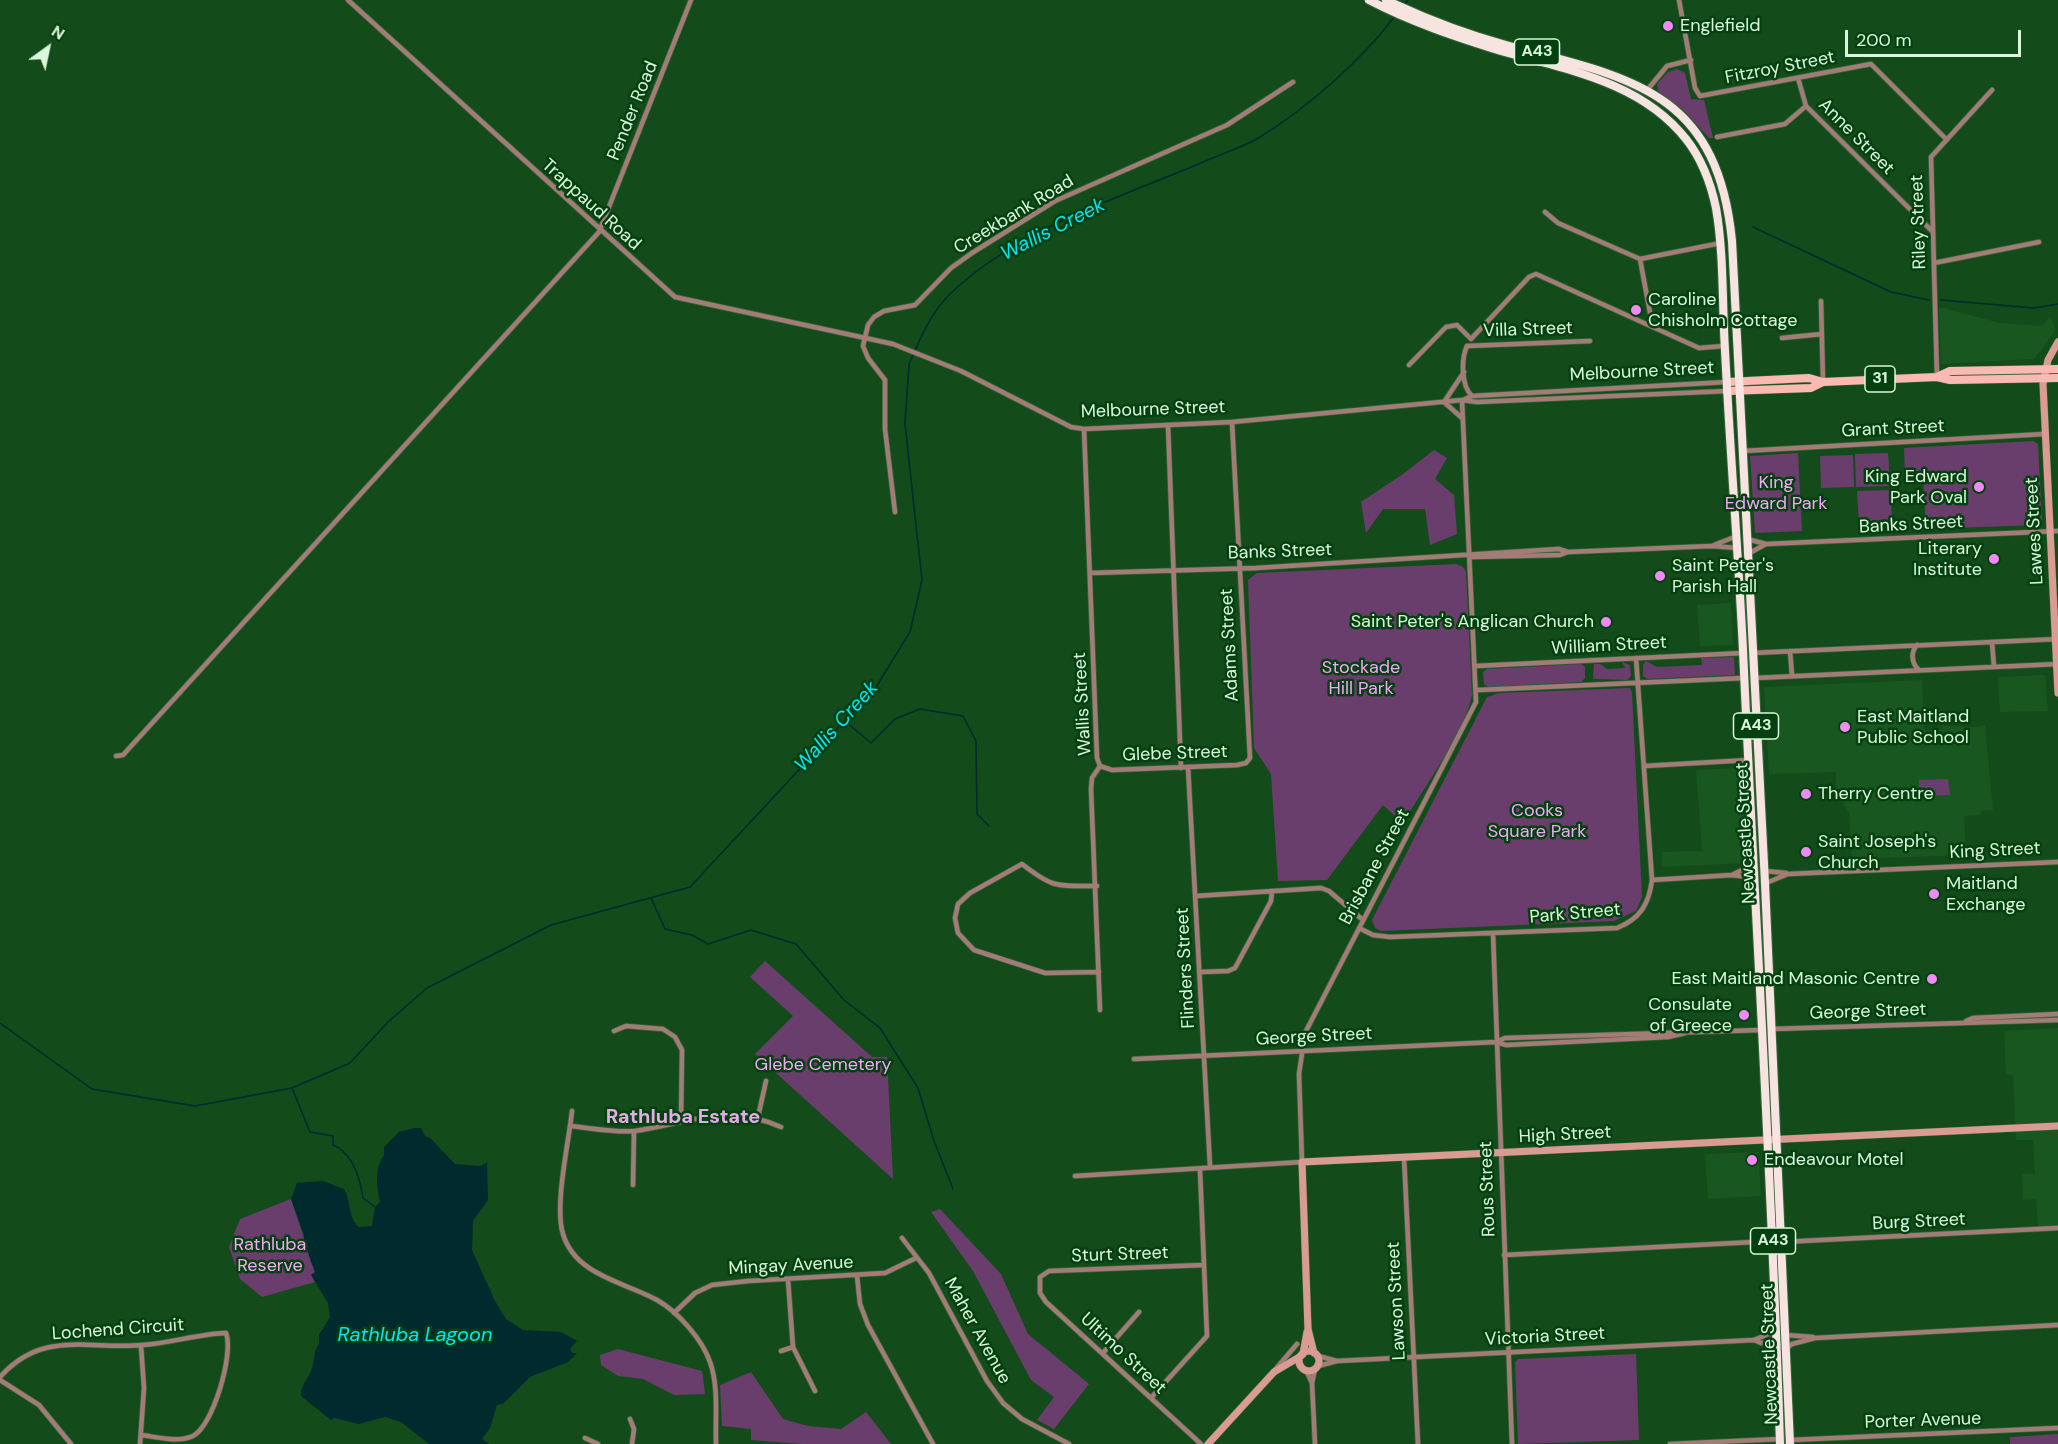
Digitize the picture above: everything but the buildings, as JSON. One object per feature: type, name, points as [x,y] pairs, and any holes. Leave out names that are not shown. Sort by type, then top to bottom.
[{"type":"highway","name":"A43","points":[[1369,0],[1384,3],[1423,21],[1583,74],[1642,99]]},
{"type":"highway","name":"A43","points":[[1423,21],[1603,70],[1648,90]]},
{"type":"highway","points":[[1642,99],[1648,90]]},
{"type":"highway","name":"Newcastle Street","points":[[1648,90],[1687,122],[1707,149],[1722,185],[1732,241],[1752,653],[1749,678],[1749,760],[1755,878],[1768,1029]]},
{"type":"highway","name":"Newcastle Street","points":[[1642,99],[1669,120],[1699,159],[1715,205],[1721,243],[1724,346],[1743,653],[1749,678],[1766,883],[1768,1029],[1777,1241],[1777,1342],[1782,1351],[1785,1442]]},
{"type":"highway","points":[[1721,243],[1732,241]]},
{"type":"highway","points":[[1738,548],[1747,539]]},
{"type":"highway","points":[[1755,878],[1764,850]]},
{"type":"highway","points":[[1757,900],[1765,871]]},
{"type":"highway","name":"Newcastle Street","points":[[1777,1241],[1786,1335]]},
{"type":"highway","points":[[1777,1342],[1785,1322]]},
{"type":"highway","points":[[1782,1351],[1786,1335]]},
{"type":"main road","points":[[2045,368],[2058,342]]},
{"type":"main road","name":"Lawes Street","points":[[2045,368],[2045,434],[2054,531],[2058,693]]},
{"type":"main road","name":"Melbourne Street","points":[[1727,387],[1809,378],[1823,382],[1937,376],[1950,371],[2058,369]]},
{"type":"main road","name":"Melbourne Street","points":[[1937,376],[1950,380],[2058,378]]},
{"type":"main road","name":"High Street","points":[[1302,1162],[2058,1126]]},
{"type":"main road","name":"Brisbane Street","points":[[1302,1162],[1308,1329],[1302,1355],[1304,1369]]},
{"type":"main road","name":"Brisbane Street","points":[[1308,1329],[1316,1354],[1316,1367]]},
{"type":"main road","points":[[1208,1444],[1271,1376],[1302,1355],[1316,1354]]},
{"type":"main road","points":[[1286,1366],[1304,1369],[1316,1367]]},
{"type":"street","name":"Trappaud Road","points":[[348,0],[599,232],[675,297],[865,336]]},
{"type":"street","name":"Pender Road","points":[[599,232],[691,0]]},
{"type":"street","points":[[1648,90],[1667,66],[1691,60],[1679,0]]},
{"type":"street","name":"Fitzroy Street","points":[[1691,60],[1697,93],[1702,96],[1871,64],[1946,139]]},
{"type":"street","name":"Anne Street","points":[[1798,78],[1806,106],[1933,232]]},
{"type":"street","name":"Creekbank Road","points":[[865,336],[874,317],[884,311],[915,305],[965,258],[1047,206],[1227,125],[1293,82]]},
{"type":"street","name":"Riley Street","points":[[1937,376],[1931,157],[1992,90]]},
{"type":"street","points":[[1717,137],[1785,124],[1806,106]]},
{"type":"street","points":[[1545,212],[1558,223],[1640,258],[1721,243]]},
{"type":"street","points":[[116,756],[123,755],[599,232]]},
{"type":"street","points":[[1934,262],[2039,242]]},
{"type":"street","points":[[1640,258],[1651,318],[1648,325]]},
{"type":"street","points":[[1472,396],[1466,389],[1464,372],[1464,353],[1467,346],[1529,277],[1536,274],[1699,348],[1724,346]]},
{"type":"street","points":[[1821,301],[1823,382]]},
{"type":"street","points":[[1409,365],[1446,327],[1456,325],[1472,339]]},
{"type":"street","points":[[1782,338],[1822,334]]},
{"type":"street","points":[[865,336],[863,346],[868,358],[885,380],[885,429],[895,512]]},
{"type":"street","name":"Melbourne Street","points":[[865,336],[934,359],[993,386],[1071,427],[1084,429],[1232,422],[1462,400],[1477,402],[1727,387]]},
{"type":"street","name":"Villa Street","points":[[1467,346],[1590,341]]},
{"type":"street","points":[[1462,419],[1444,402],[1464,372]]},
{"type":"street","name":"Melbourne Street","points":[[1462,400],[1472,396],[1727,387]]},
{"type":"street","name":"Brisbane Street","points":[[1302,1162],[1299,1074],[1301,1051],[1311,1018],[1472,715],[1478,690],[1462,400]]},
{"type":"street","name":"Adams Street","points":[[1232,422],[1250,758]]},
{"type":"street","points":[[1168,425],[1181,768]]},
{"type":"street","name":"Wallis Street","points":[[1084,429],[1097,758],[1100,766],[1092,778],[1091,789],[1097,886],[1100,1011]]},
{"type":"street","name":"Grant Street","points":[[1743,451],[2045,434]]},
{"type":"street","name":"Banks Street","points":[[1747,539],[1766,544],[2054,531]]},
{"type":"street","name":"Banks Street","points":[[1712,546],[1737,536]]},
{"type":"street","name":"Banks Street","points":[[1748,554],[1766,544]]},
{"type":"street","name":"Banks Street","points":[[1090,573],[1470,556],[1483,552],[1559,549],[1568,552],[1712,546],[1738,548]]},
{"type":"street","points":[[1752,653],[2057,639]]},
{"type":"street","points":[[1992,642],[1994,667]]},
{"type":"street","points":[[1917,645],[1913,651],[1913,663],[1919,670]]},
{"type":"street","points":[[1790,651],[1792,675]]},
{"type":"street","name":"William Street","points":[[1476,666],[1743,653]]},
{"type":"street","name":"Park Street","points":[[1359,928],[1373,935],[1390,938],[1617,928],[1629,923],[1643,910],[1648,900],[1652,880],[1636,658]]},
{"type":"street","points":[[1478,690],[2057,664]]},
{"type":"street","name":"Glebe Street","points":[[1100,766],[1112,770],[1181,768],[1237,765],[1246,763],[1250,758]]},
{"type":"street","points":[[1644,766],[1749,760]]},
{"type":"street","name":"Flinders Street","points":[[1188,767],[1210,1166]]},
{"type":"street","name":"King Street","points":[[1765,871],[1788,874],[2058,862]]},
{"type":"street","points":[[1732,875],[1755,863]]},
{"type":"street","points":[[1097,886],[1055,886],[1044,881],[1022,864],[970,892],[958,904],[955,918],[958,933],[974,950],[1045,973],[1099,972]]},
{"type":"street","name":"King Street","points":[[1766,883],[1788,874]]},
{"type":"street","points":[[1652,880],[1732,875],[1755,878]]},
{"type":"street","points":[[1196,896],[1321,888],[1329,891],[1363,920]]},
{"type":"street","points":[[1201,972],[1228,971],[1235,968],[1271,901],[1272,891]]},
{"type":"street","name":"Rous Street","points":[[1493,933],[1512,1444]]},
{"type":"street","name":"George Street","points":[[1966,1021],[1972,1018],[2058,1014]]},
{"type":"street","name":"George Street","points":[[1134,1059],[1496,1042],[1517,1038],[1966,1021],[2058,1020]]},
{"type":"street","points":[[614,1030],[626,1026],[663,1029],[675,1037],[682,1050],[681,1120]]},
{"type":"street","points":[[758,1117],[766,1082]]},
{"type":"street","points":[[572,1111],[560,1216],[563,1235],[580,1262],[597,1274],[654,1299],[674,1313],[695,1337],[710,1362],[715,1396],[716,1444]]},
{"type":"street","points":[[570,1126],[634,1131],[681,1120],[724,1114],[758,1117],[781,1127]]},
{"type":"street","points":[[633,1185],[634,1131]]},
{"type":"street","name":"Lawson Street","points":[[1404,1157],[1418,1444]]},
{"type":"street","name":"High Street","points":[[1075,1176],[1302,1162]]},
{"type":"street","points":[[1151,1398],[1207,1336],[1200,1170]]},
{"type":"street","name":"Burg Street","points":[[1504,1256],[2058,1228]]},
{"type":"street","name":"Maher Avenue","points":[[902,1238],[929,1273],[987,1381],[1003,1402],[1022,1419],[1069,1444]]},
{"type":"street","name":"Mingay Avenue","points":[[674,1313],[694,1293],[712,1285],[885,1273],[916,1258]]},
{"type":"street","name":"Sturt Street","points":[[1040,1277],[1049,1271],[1204,1265]]},
{"type":"street","points":[[858,1276],[860,1304],[868,1325],[933,1444]]},
{"type":"street","name":"Ultimo Street","points":[[1040,1277],[1040,1293],[1046,1302],[1201,1444]]},
{"type":"street","points":[[788,1280],[793,1347],[815,1390]]},
{"type":"street","points":[[1103,1353],[1139,1312]]},
{"type":"street","points":[[1786,1335],[1815,1338],[2058,1325]]},
{"type":"street","name":"Victoria Street","points":[[1316,1367],[1337,1361],[1754,1340],[1777,1330]]},
{"type":"street","name":"Lochend Circuit","points":[[0,1378],[23,1355],[36,1351],[85,1343],[141,1346],[226,1333],[230,1342],[225,1373],[203,1427],[195,1435],[183,1440],[141,1435]]},
{"type":"street","points":[[1782,1351],[1792,1344],[1815,1338]]},
{"type":"street","name":"Victoria Street","points":[[1754,1340],[1761,1343],[1777,1342]]},
{"type":"street","points":[[1271,1376],[1296,1344]]},
{"type":"street","points":[[140,1444],[144,1388],[141,1346]]},
{"type":"street","points":[[781,1351],[793,1347]]},
{"type":"street","name":"Victoria Street","points":[[1316,1354],[1337,1361]]},
{"type":"street","points":[[1315,1444],[1312,1383],[1316,1367]]},
{"type":"street","points":[[1304,1369],[1312,1383]]},
{"type":"street","points":[[0,1378],[39,1405],[71,1444]]},
{"type":"street","points":[[630,1419],[634,1429],[632,1444]]},
{"type":"street","name":"Porter Avenue","points":[[1670,1444],[1785,1442],[2058,1428]]},
{"type":"street","points":[[585,1438],[598,1444]]},
{"type":"shaded area","points":[[1939,307],[2000,323],[2042,326],[2050,316],[2056,330],[2034,359],[1941,364]]},
{"type":"shaded area","points":[[1731,603],[1733,645],[1700,646],[1697,605]]},
{"type":"shaded area","points":[[2045,675],[2048,711],[2000,712],[1998,677]]},
{"type":"shaded area","points":[[1922,680],[1924,730],[1942,729],[1943,726],[1977,727],[1985,725],[1993,810],[1981,811],[1981,815],[1964,816],[1966,855],[1852,859],[1849,814],[1836,791],[1836,772],[1769,774],[1764,687]]},
{"type":"shaded area","points":[[1742,768],[1746,863],[1662,867],[1662,852],[1702,851],[1696,770]]},
{"type":"shaded area","points":[[2058,1028],[2058,1225],[2038,1226],[2036,1199],[2023,1200],[2022,1174],[2035,1173],[2033,1140],[2016,1140],[2013,1075],[2006,1074],[2004,1031]]},
{"type":"shaded area","points":[[1758,1152],[1761,1196],[1708,1199],[1705,1154]]},
{"type":"green space","points":[[1677,69],[1685,73],[1691,99],[1704,100],[1713,138],[1709,138],[1682,109],[1658,91],[1657,84],[1668,72]]},
{"type":"green space","points":[[2033,441],[2038,444],[2042,521],[2038,525],[1926,529],[1923,477],[1905,478],[1904,448]]},
{"type":"green space","points":[[1434,450],[1447,458],[1435,479],[1454,495],[1457,534],[1430,545],[1425,509],[1383,509],[1366,533],[1361,502]]},
{"type":"green space","name":"King Edward Park","points":[[1798,453],[1802,531],[1755,533],[1750,456]]},
{"type":"green space","points":[[1888,453],[1890,486],[1856,487],[1855,454]]},
{"type":"green space","points":[[1853,455],[1854,487],[1821,488],[1820,456]]},
{"type":"green space","points":[[1891,490],[1892,523],[1859,524],[1857,491]]},
{"type":"green space","name":"Stockade Hill Park","points":[[1457,564],[1466,572],[1472,695],[1468,710],[1452,743],[1403,823],[1383,805],[1327,880],[1278,881],[1271,774],[1254,748],[1248,580],[1257,573]]},
{"type":"green space","points":[[1734,657],[1735,675],[1647,679],[1643,676],[1643,665],[1646,661],[1657,667],[1702,665],[1701,658]]},
{"type":"green space","points":[[1622,662],[1630,665],[1631,675],[1628,680],[1593,679],[1594,664],[1600,664],[1607,669],[1625,668]]},
{"type":"green space","points":[[1581,664],[1585,667],[1585,678],[1581,682],[1488,687],[1484,684],[1483,672],[1487,669]]},
{"type":"green space","name":"Cooks Square Park","points":[[1630,688],[1642,897],[1636,911],[1614,921],[1381,931],[1375,928],[1372,920],[1487,697],[1499,693]]},
{"type":"green space","points":[[1948,779],[1950,795],[1919,796],[1919,780]]},
{"type":"green space","name":"Glebe Cemetery","points":[[765,961],[872,1057],[887,1057],[893,1179],[755,1054],[793,1016],[750,977]]},
{"type":"green space","name":"Rathluba Reserve","points":[[291,1199],[315,1272],[312,1276],[315,1282],[262,1297],[240,1279],[229,1247],[240,1219]]},
{"type":"green space","points":[[940,1209],[1001,1274],[1028,1334],[1089,1384],[1054,1429],[1037,1420],[1054,1397],[1031,1380],[973,1271],[931,1212]]},
{"type":"green space","points":[[618,1349],[702,1371],[705,1394],[674,1395],[643,1379],[618,1376],[601,1365],[600,1355]]},
{"type":"green space","points":[[1636,1354],[1639,1440],[1518,1444],[1515,1362],[1518,1359]]},
{"type":"green space","points":[[751,1372],[783,1419],[808,1426],[841,1429],[866,1412],[891,1444],[802,1444],[751,1440],[751,1429],[722,1426],[720,1385]]},
{"type":"green space","points":[[2058,1434],[2058,1444],[2010,1444],[2010,1437]]},
{"type":"water","name":"Rathluba Lagoon","points":[[421,1128],[425,1136],[430,1138],[455,1164],[481,1166],[487,1162],[488,1200],[473,1221],[472,1250],[495,1301],[506,1319],[523,1330],[561,1332],[577,1341],[570,1349],[572,1353],[577,1353],[568,1362],[530,1377],[503,1404],[497,1405],[490,1428],[482,1439],[489,1444],[429,1444],[401,1422],[385,1417],[359,1424],[334,1418],[331,1420],[301,1396],[302,1388],[312,1368],[319,1344],[319,1335],[330,1317],[328,1303],[311,1275],[315,1272],[291,1199],[297,1183],[323,1181],[344,1189],[355,1223],[359,1227],[372,1226],[375,1207],[380,1202],[377,1184],[384,1147],[399,1132]]},
{"type":"waterway","name":"Wallis Creek","points":[[1404,5],[1408,0]]},
{"type":"waterway","name":"Wallis Creek","points":[[915,351],[938,309],[948,296],[974,273],[1003,253],[1068,218],[1260,137],[1314,98],[1350,66],[1395,16]]},
{"type":"waterway","points":[[1753,227],[1891,292],[1929,300]]},
{"type":"waterway","points":[[1941,300],[2034,308],[2058,304]]},
{"type":"waterway","name":"Wallis Creek","points":[[0,1023],[92,1089],[195,1106],[292,1088],[350,1063],[388,1022],[427,988],[551,925],[690,887],[876,687],[910,632],[922,580],[905,424],[909,364],[913,355]]},
{"type":"waterway","points":[[845,721],[871,743],[895,719],[920,709],[963,716],[976,741],[977,814],[989,826]]},
{"type":"waterway","points":[[651,898],[665,929],[692,935],[708,944],[751,930],[796,944],[844,1000],[880,1028],[918,1088],[934,1141],[953,1189]]},
{"type":"waterway","points":[[292,1088],[310,1132],[333,1136],[333,1145],[346,1154],[354,1167],[363,1198],[375,1207]]},
{"type":"place","name":"Englefield","points":[[1668,26]]},
{"type":"place","name":"Caroline Chisholm Cottage","points":[[1636,310]]},
{"type":"place","name":"King Edward Park Oval","points":[[1979,487]]},
{"type":"place","name":"Literary Institute","points":[[1994,559]]},
{"type":"place","name":"Saint Peter's Parish Hall","points":[[1660,576]]},
{"type":"place","name":"Saint Peter's Anglican Church","points":[[1606,622]]},
{"type":"place","name":"East Maitland Public School","points":[[1845,727]]},
{"type":"place","name":"Therry Centre","points":[[1806,794]]},
{"type":"place","name":"Saint Joseph's Church","points":[[1806,852]]},
{"type":"place","name":"Maitland Exchange","points":[[1934,894]]},
{"type":"place","name":"East Maitland Masonic Centre","points":[[1932,979]]},
{"type":"place","name":"Consulate of Greece","points":[[1744,1015]]},
{"type":"place","name":"Endeavour Motel","points":[[1752,1160]]},
{"type":"district","name":"Rathluba Estate","points":[[683,1118]]}]
